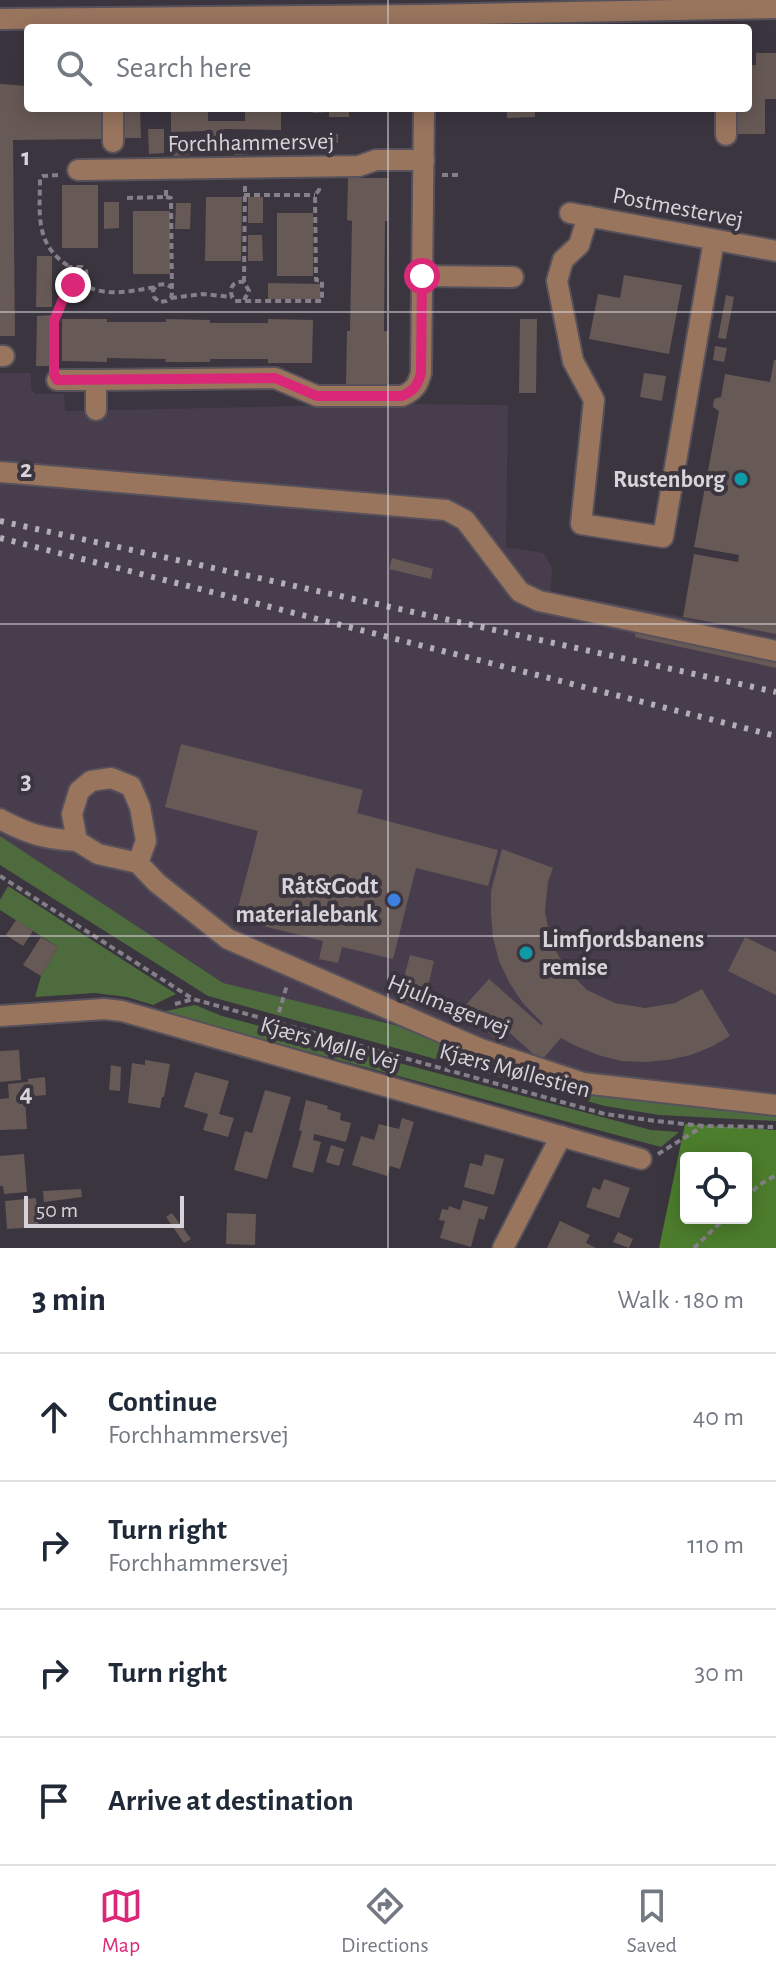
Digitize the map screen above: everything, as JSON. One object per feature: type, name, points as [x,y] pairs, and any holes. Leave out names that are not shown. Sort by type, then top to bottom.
[{"type":"street","points":[[0,19],[112,23],[154,9],[424,22],[725,18],[776,8]]},
{"type":"street","points":[[113,112],[113,142]]},
{"type":"street","points":[[57,380],[275,378],[317,396],[402,396],[412,392],[419,384],[421,373],[424,112]]},
{"type":"street","points":[[726,112],[726,135]]},
{"type":"street","name":"Forchhammersvej","points":[[78,170],[359,166],[376,160],[424,160]]},
{"type":"street","name":"Postmestervej","points":[[714,240],[663,537],[581,524],[594,400],[573,361],[557,281],[563,260],[579,245],[579,215],[776,251]]},
{"type":"street","points":[[422,276],[513,277]]},
{"type":"street","points":[[96,380],[96,410]]},
{"type":"street","points":[[0,472],[446,510],[465,520],[520,592],[539,601],[776,651]]},
{"type":"street","points":[[0,819],[27,833],[55,840],[77,841],[98,854],[138,863],[146,841],[140,807],[131,786],[111,778],[91,781],[79,791],[72,814],[77,841]]},
{"type":"street","name":"Hjulmagervej","points":[[138,863],[157,883],[228,939],[478,1048],[583,1083],[776,1105]]},
{"type":"street","name":"Kjærs Mølle Vej","points":[[0,1016],[104,1009],[122,1011],[641,1159]]},
{"type":"street","points":[[503,1248],[561,1136]]},
{"type":"path","points":[[244,282],[238,281],[231,288],[235,301],[322,301],[322,281],[316,280],[315,195],[319,190],[319,167]]},
{"type":"path","points":[[244,300],[249,291],[244,282],[245,168]]},
{"type":"path","points":[[70,282],[78,286],[82,284],[87,278],[86,271],[59,260],[48,245],[40,227],[40,178],[74,175],[78,170]]},
{"type":"path","points":[[244,195],[315,195]]},
{"type":"path","points":[[166,197],[171,198],[171,298]]},
{"type":"path","points":[[57,380],[54,374],[54,321],[70,282],[67,272],[70,267]]},
{"type":"path","points":[[82,284],[91,289],[125,293],[157,285],[171,287]]},
{"type":"path","points":[[156,287],[154,297],[159,302],[203,294],[232,297]]},
{"type":"path","name":"Kjærs Møllestien","points":[[0,876],[193,999],[605,1114],[704,1126],[776,1127]]},
{"type":"path","points":[[276,1023],[292,967]]},
{"type":"path","points":[[641,1159],[662,1153],[704,1126]]},
{"type":"path","points":[[752,1192],[776,1175]]},
{"type":"path","points":[[694,1248],[719,1224]]},
{"type":"shaded area","points":[[0,373],[31,373],[31,389],[35,394],[64,394],[65,411],[402,404],[508,405],[506,547],[544,553],[552,568],[551,592],[776,634],[776,1111],[604,1094],[398,1026],[222,983],[0,836]]},
{"type":"green space","points":[[0,836],[223,983],[398,1026],[553,1082],[776,1111],[776,1121],[659,1115],[605,1106],[208,996],[0,865]]},
{"type":"green space","points":[[8,886],[176,994],[153,1005],[127,997],[95,993],[35,997],[41,976],[58,947],[0,910],[0,900]]},
{"type":"green space","points":[[195,1005],[222,1016],[651,1130],[679,1132],[661,1147],[161,1012]]},
{"type":"green space","points":[[685,1124],[776,1130],[776,1248],[659,1248]]},
{"type":"building","points":[[756,53],[776,53],[776,99],[765,99],[765,134],[736,134],[736,112],[752,112],[752,65],[756,65]]},
{"type":"building","points":[[0,84],[24,86],[24,112],[105,112],[106,139],[13,140],[15,336],[0,336]]},
{"type":"building","points":[[119,112],[140,112],[141,138],[119,138]]},
{"type":"building","points":[[171,112],[208,112],[208,121],[245,121],[245,112],[281,112],[281,130],[224,129],[224,140],[208,140],[208,131],[171,132]]},
{"type":"building","points":[[329,112],[349,112],[349,117],[329,117]]},
{"type":"building","points":[[507,112],[535,112],[535,117],[507,118]]},
{"type":"building","points":[[148,129],[164,129],[164,153],[149,154]]},
{"type":"building","points":[[319,134],[338,134],[338,143],[319,143]]},
{"type":"building","points":[[172,137],[192,137],[193,155],[173,156]]},
{"type":"building","points":[[234,137],[254,137],[254,154],[234,155]]},
{"type":"building","points":[[348,178],[389,178],[388,221],[385,221],[387,384],[346,384],[352,221],[347,220]]},
{"type":"building","points":[[62,185],[98,185],[98,248],[62,248]]},
{"type":"building","points":[[206,197],[242,197],[241,261],[205,261]]},
{"type":"building","points":[[248,197],[263,197],[263,223],[248,223]]},
{"type":"building","points":[[104,202],[119,202],[119,228],[104,229]]},
{"type":"building","points":[[176,203],[191,203],[190,229],[175,229]]},
{"type":"building","points":[[133,211],[170,211],[170,274],[133,274]]},
{"type":"building","points":[[277,213],[313,213],[313,276],[277,276]]},
{"type":"building","points":[[248,235],[262,235],[263,261],[248,261]]},
{"type":"building","points":[[37,256],[52,256],[52,307],[36,307]]},
{"type":"building","points":[[624,275],[682,285],[669,354],[589,339],[598,294],[620,298]]},
{"type":"building","points":[[268,283],[320,284],[320,299],[268,299]]},
{"type":"building","points":[[726,295],[734,297],[726,339],[718,338]]},
{"type":"building","points":[[52,315],[52,366],[36,366],[37,316]]},
{"type":"building","points":[[62,319],[107,319],[107,322],[210,320],[210,323],[313,320],[312,363],[268,363],[268,359],[165,362],[166,359],[107,358],[107,362],[62,361]]},
{"type":"building","points":[[520,319],[537,319],[536,393],[519,393]]},
{"type":"building","points":[[715,346],[727,348],[724,362],[713,360]]},
{"type":"building","name":"Rustenborg","points":[[774,360],[776,634],[683,617],[694,554],[738,562],[739,555],[694,547],[719,411],[713,407],[714,399],[721,397],[725,374],[770,382]]},
{"type":"building","points":[[644,373],[666,376],[662,401],[640,397]]},
{"type":"building","points":[[392,558],[433,569],[431,579],[389,569]]},
{"type":"building","points":[[636,629],[776,659],[776,668],[635,637]]},
{"type":"building","points":[[181,744],[363,790],[357,813],[498,850],[488,886],[416,868],[393,959],[342,947],[338,963],[319,959],[323,941],[235,919],[258,831],[165,807]]},
{"type":"building","name":"Limfjordsbanens remise","points":[[502,849],[553,868],[548,882],[545,912],[551,942],[566,969],[587,990],[615,1003],[645,1008],[675,1003],[702,989],[730,1036],[691,1055],[645,1062],[621,1061],[598,1055],[561,1038],[541,1061],[510,1033],[501,1044],[462,1009],[489,979],[543,1024],[522,1002],[509,982],[493,938],[491,891]]},
{"type":"building","points":[[16,920],[33,931],[23,946],[6,935]]},
{"type":"building","points":[[41,937],[58,947],[41,976],[23,965]]},
{"type":"building","points":[[745,937],[776,952],[776,995],[728,971]]},
{"type":"building","points":[[410,955],[434,961],[423,1006],[398,1000]]},
{"type":"building","points":[[19,1050],[21,1080],[0,1082],[0,1051]]},
{"type":"building","points":[[145,1060],[170,1064],[160,1108],[128,1103],[132,1063],[145,1065]]},
{"type":"building","points":[[111,1065],[121,1067],[120,1091],[109,1090]]},
{"type":"building","points":[[195,1072],[229,1081],[219,1114],[234,1118],[228,1137],[203,1130],[208,1114],[184,1107]]},
{"type":"building","points":[[45,1077],[46,1095],[25,1097],[27,1129],[0,1130],[0,1099],[9,1098],[8,1084]]},
{"type":"building","points":[[265,1090],[291,1097],[267,1179],[234,1170],[245,1131],[252,1133]]},
{"type":"building","points":[[306,1100],[328,1106],[327,1109],[341,1113],[340,1120],[351,1123],[346,1142],[314,1134],[313,1140],[321,1142],[313,1173],[292,1167],[302,1131],[299,1130]]},
{"type":"building","points":[[402,1118],[414,1122],[400,1169],[390,1166],[387,1176],[352,1165],[361,1136],[374,1140],[379,1124],[399,1129]]},
{"type":"building","points":[[331,1145],[344,1149],[339,1166],[326,1162]]},
{"type":"building","points":[[24,1154],[27,1192],[4,1194],[3,1186],[0,1186],[0,1156]]},
{"type":"building","points":[[485,1154],[504,1159],[494,1195],[464,1187],[470,1163],[482,1166]]},
{"type":"building","points":[[604,1179],[630,1188],[619,1218],[586,1207],[593,1187],[600,1190]]},
{"type":"building","points":[[81,1189],[82,1197],[44,1202],[43,1191]]},
{"type":"building","points":[[36,1198],[39,1227],[7,1229],[5,1201]]},
{"type":"building","points":[[463,1200],[488,1207],[484,1220],[479,1218],[471,1247],[440,1238],[445,1221],[439,1220],[442,1209],[448,1210],[449,1206],[460,1210]]},
{"type":"building","points":[[172,1213],[191,1239],[184,1243],[166,1217]]},
{"type":"building","points":[[227,1213],[256,1214],[255,1245],[226,1244]]},
{"type":"building","points":[[560,1221],[590,1235],[586,1243],[596,1248],[547,1248]]},
{"type":"building","points":[[618,1232],[633,1239],[629,1248],[613,1242]]},
{"type":"railway","points":[[0,521],[776,692]]},
{"type":"railway","points":[[0,538],[776,736]]},
{"type":"place","name":"Rustenborg","points":[[741,479]]},
{"type":"place","name":"Råt&Godt materialebank","points":[[394,900]]},
{"type":"place","name":"Limfjordsbanens remise","points":[[526,953]]},
{"type":"route","points":[[73,285],[70,282],[54,321],[54,374],[57,380],[275,378],[317,396],[402,396],[412,392],[419,384],[421,373],[422,276]]}]
